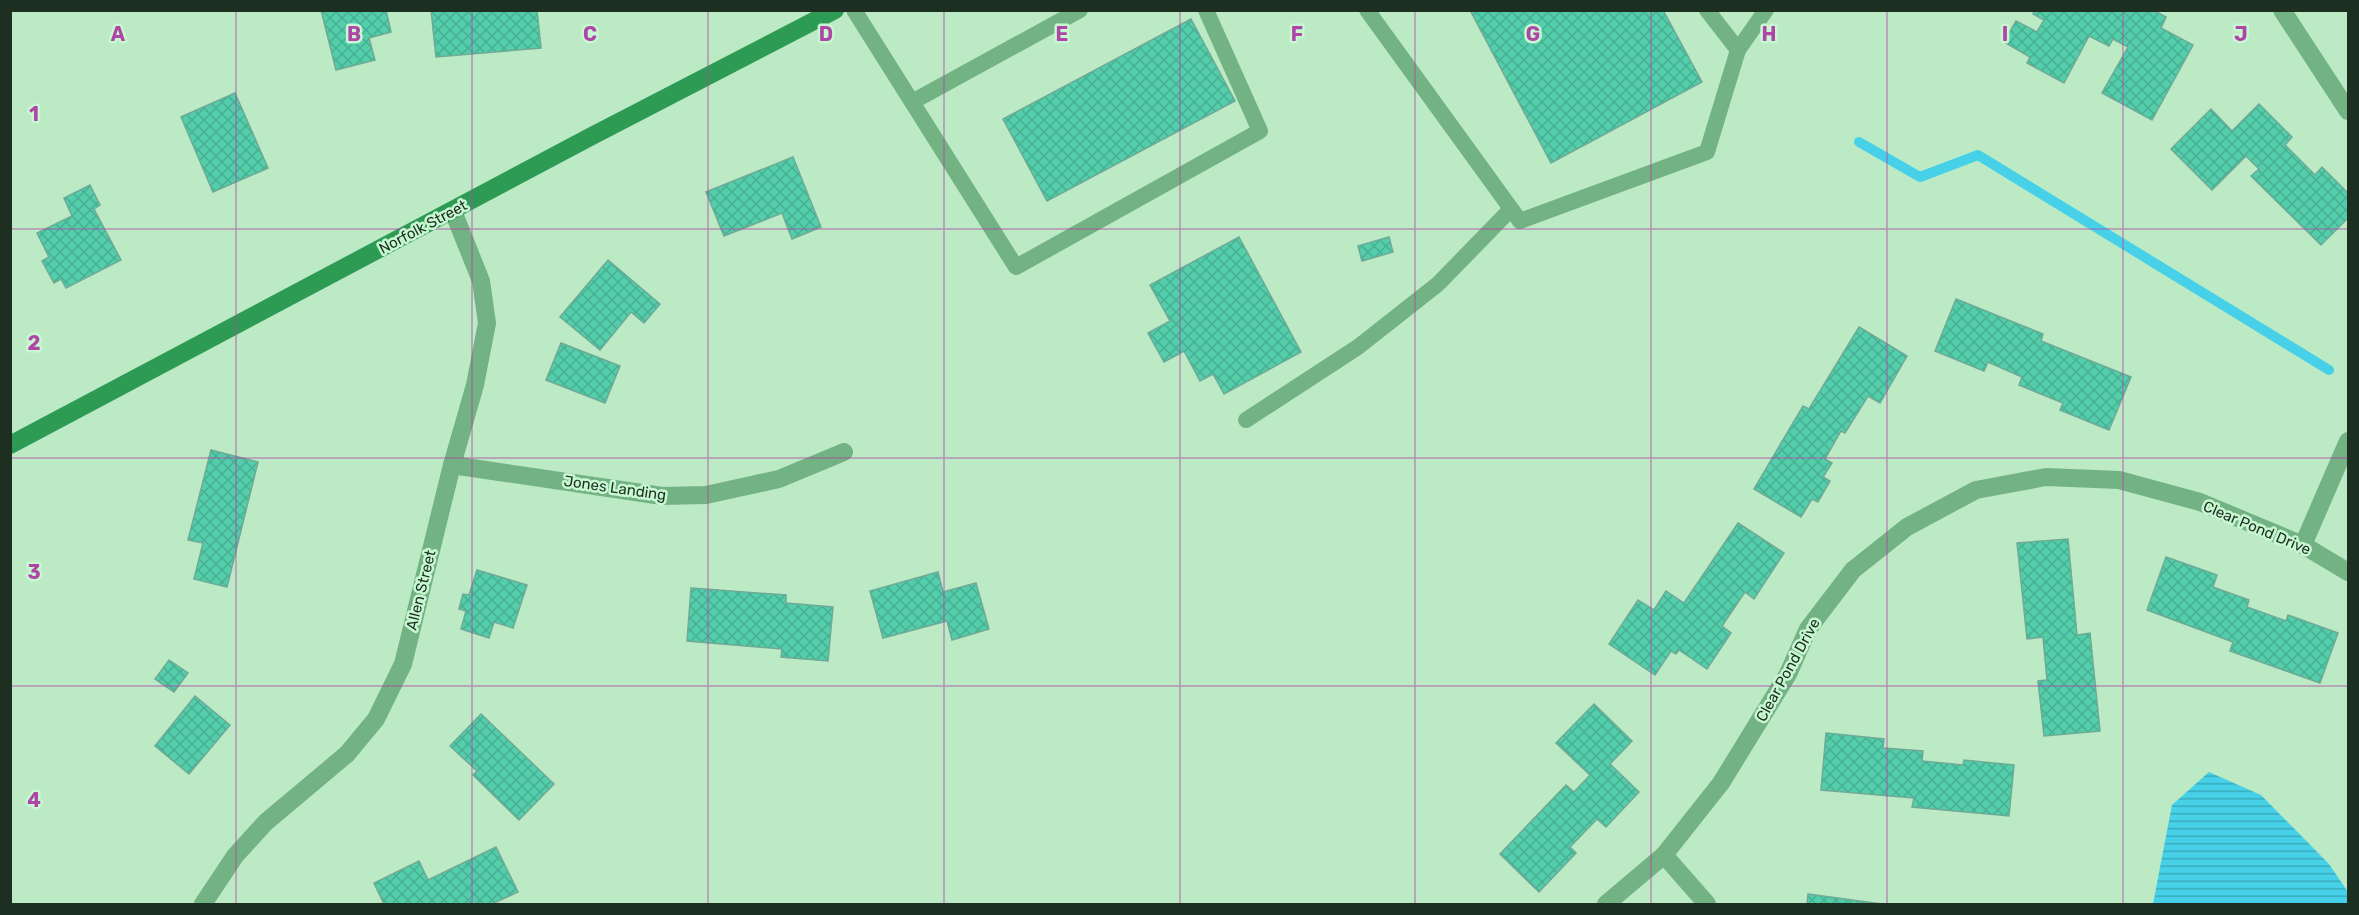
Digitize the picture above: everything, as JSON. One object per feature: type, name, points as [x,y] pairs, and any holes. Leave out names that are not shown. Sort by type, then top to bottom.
[{"type":"main road","name":"Norfolk Street","points":[[10,445],[830,12]]},
{"type":"street","points":[[2282,10],[2349,111]]},
{"type":"street","name":"Allen Street","points":[[203,904],[235,856],[266,822],[347,754],[376,719],[404,664],[452,465],[475,385],[487,323],[481,281],[453,211]]},
{"type":"street","points":[[2303,545],[2349,441]]},
{"type":"street","name":"Jones Landing","points":[[452,465],[662,496],[706,495],[779,479],[844,452]]},
{"type":"street","name":"Clear Pond Drive","points":[[1606,904],[1664,855],[1721,783],[1788,674],[1808,629],[1852,570],[1907,527],[1976,490],[2046,477],[2120,480],[2200,502],[2303,545],[2349,572]]},
{"type":"street","points":[[1664,855],[1707,904]]},
{"type":"lane","points":[[854,10],[1016,267],[1260,131],[1206,10]]},
{"type":"lane","points":[[912,102],[1080,10]]},
{"type":"lane","points":[[1367,10],[1520,221],[1707,152],[1738,50],[1766,10]]},
{"type":"lane","points":[[1707,10],[1738,50]]},
{"type":"lane","points":[[1246,420],[1358,347],[1429,291],[1511,210]]},
{"type":"water","points":[[2209,772],[2261,795],[2329,864],[2348,892],[2348,904],[2153,904],[2172,805]]},
{"type":"building","points":[[321,10],[386,10],[391,32],[369,38],[375,60],[336,70]]},
{"type":"building","points":[[431,10],[537,10],[541,48],[436,57]]},
{"type":"building","points":[[1470,10],[1663,10],[1702,82],[1551,163]]},
{"type":"building","points":[[2035,10],[2153,10],[2166,17],[2161,28],[2193,45],[2152,120],[2102,93],[2128,47],[2113,39],[2109,46],[2089,36],[2064,83],[2027,63],[2030,57],[2004,42],[2016,21],[2037,32],[2044,20],[2033,14]]},
{"type":"building","points":[[1191,19],[1235,101],[1047,201],[1003,119]]},
{"type":"building","points":[[235,93],[268,168],[213,192],[181,117]]},
{"type":"building","points":[[2259,104],[2292,137],[2285,145],[2315,175],[2322,167],[2348,193],[2348,218],[2321,245],[2251,176],[2259,169],[2246,156],[2212,190],[2171,149],[2211,109],[2232,131]]},
{"type":"building","points":[[793,157],[821,227],[792,239],[782,213],[724,236],[706,192]]},
{"type":"building","points":[[90,185],[100,205],[94,209],[121,260],[66,288],[61,279],[54,283],[42,261],[49,257],[37,233],[72,216],[64,198]]},
{"type":"building","points":[[1239,237],[1301,352],[1224,394],[1213,374],[1200,381],[1184,351],[1164,362],[1148,333],[1170,321],[1150,285]]},
{"type":"building","points":[[1389,237],[1393,252],[1362,261],[1358,246]]},
{"type":"building","points":[[608,260],[660,304],[644,323],[631,312],[600,350],[560,317]]},
{"type":"building","points":[[1956,299],[2043,334],[2041,341],[2131,377],[2109,430],[2060,410],[2063,403],[2019,385],[2022,377],[1988,362],[1984,371],[1935,351]]},
{"type":"building","points":[[1859,327],[1907,356],[1880,403],[1868,396],[1845,433],[1841,431],[1825,459],[1832,463],[1823,477],[1830,481],[1818,502],[1812,499],[1801,517],[1754,489],[1803,406],[1809,409]]},
{"type":"building","points":[[561,343],[620,366],[605,403],[546,380]]},
{"type":"building","points":[[211,450],[258,462],[227,587],[194,579],[203,543],[188,540]]},
{"type":"building","points":[[1738,523],[1784,553],[1754,599],[1745,592],[1722,626],[1731,633],[1707,669],[1679,650],[1676,654],[1671,651],[1655,675],[1609,644],[1638,600],[1654,610],[1666,591],[1684,603]]},
{"type":"building","points":[[2068,539],[2077,635],[2090,633],[2100,731],[2044,736],[2038,681],[2047,680],[2043,637],[2027,639],[2017,543]]},
{"type":"building","points":[[2166,557],[2217,575],[2213,587],[2249,600],[2247,607],[2286,621],[2288,615],[2338,633],[2320,683],[2230,651],[2233,642],[2147,610]]},
{"type":"building","points":[[477,570],[527,585],[513,628],[494,622],[489,638],[461,629],[466,611],[459,609],[463,594],[469,595]]},
{"type":"building","points":[[938,572],[943,592],[976,583],[989,629],[952,640],[947,621],[883,638],[870,591]]},
{"type":"building","points":[[691,588],[786,595],[786,603],[833,607],[828,661],[781,657],[782,649],[687,641]]},
{"type":"building","points":[[169,660],[188,673],[174,692],[155,679]]},
{"type":"building","points":[[195,696],[230,725],[189,774],[155,746]]},
{"type":"building","points":[[1594,704],[1632,741],[1610,764],[1639,792],[1606,827],[1597,819],[1570,847],[1576,853],[1539,892],[1500,854],[1566,785],[1574,792],[1590,775],[1556,743]]},
{"type":"building","points":[[481,714],[554,784],[519,820],[473,775],[477,771],[450,746]]},
{"type":"building","points":[[1826,733],[1884,739],[1883,748],[1923,751],[1922,761],[1963,765],[1964,760],[2014,765],[2009,816],[1912,807],[1914,798],[1821,790]]},
{"type":"building","points":[[496,847],[518,892],[492,904],[384,904],[374,883],[419,861],[428,880]]},
{"type":"building","points":[[1808,894],[1882,904],[1807,904]]},
{"type":"waterway","points":[[1859,142],[1920,177],[1978,155],[2329,370]]}]
